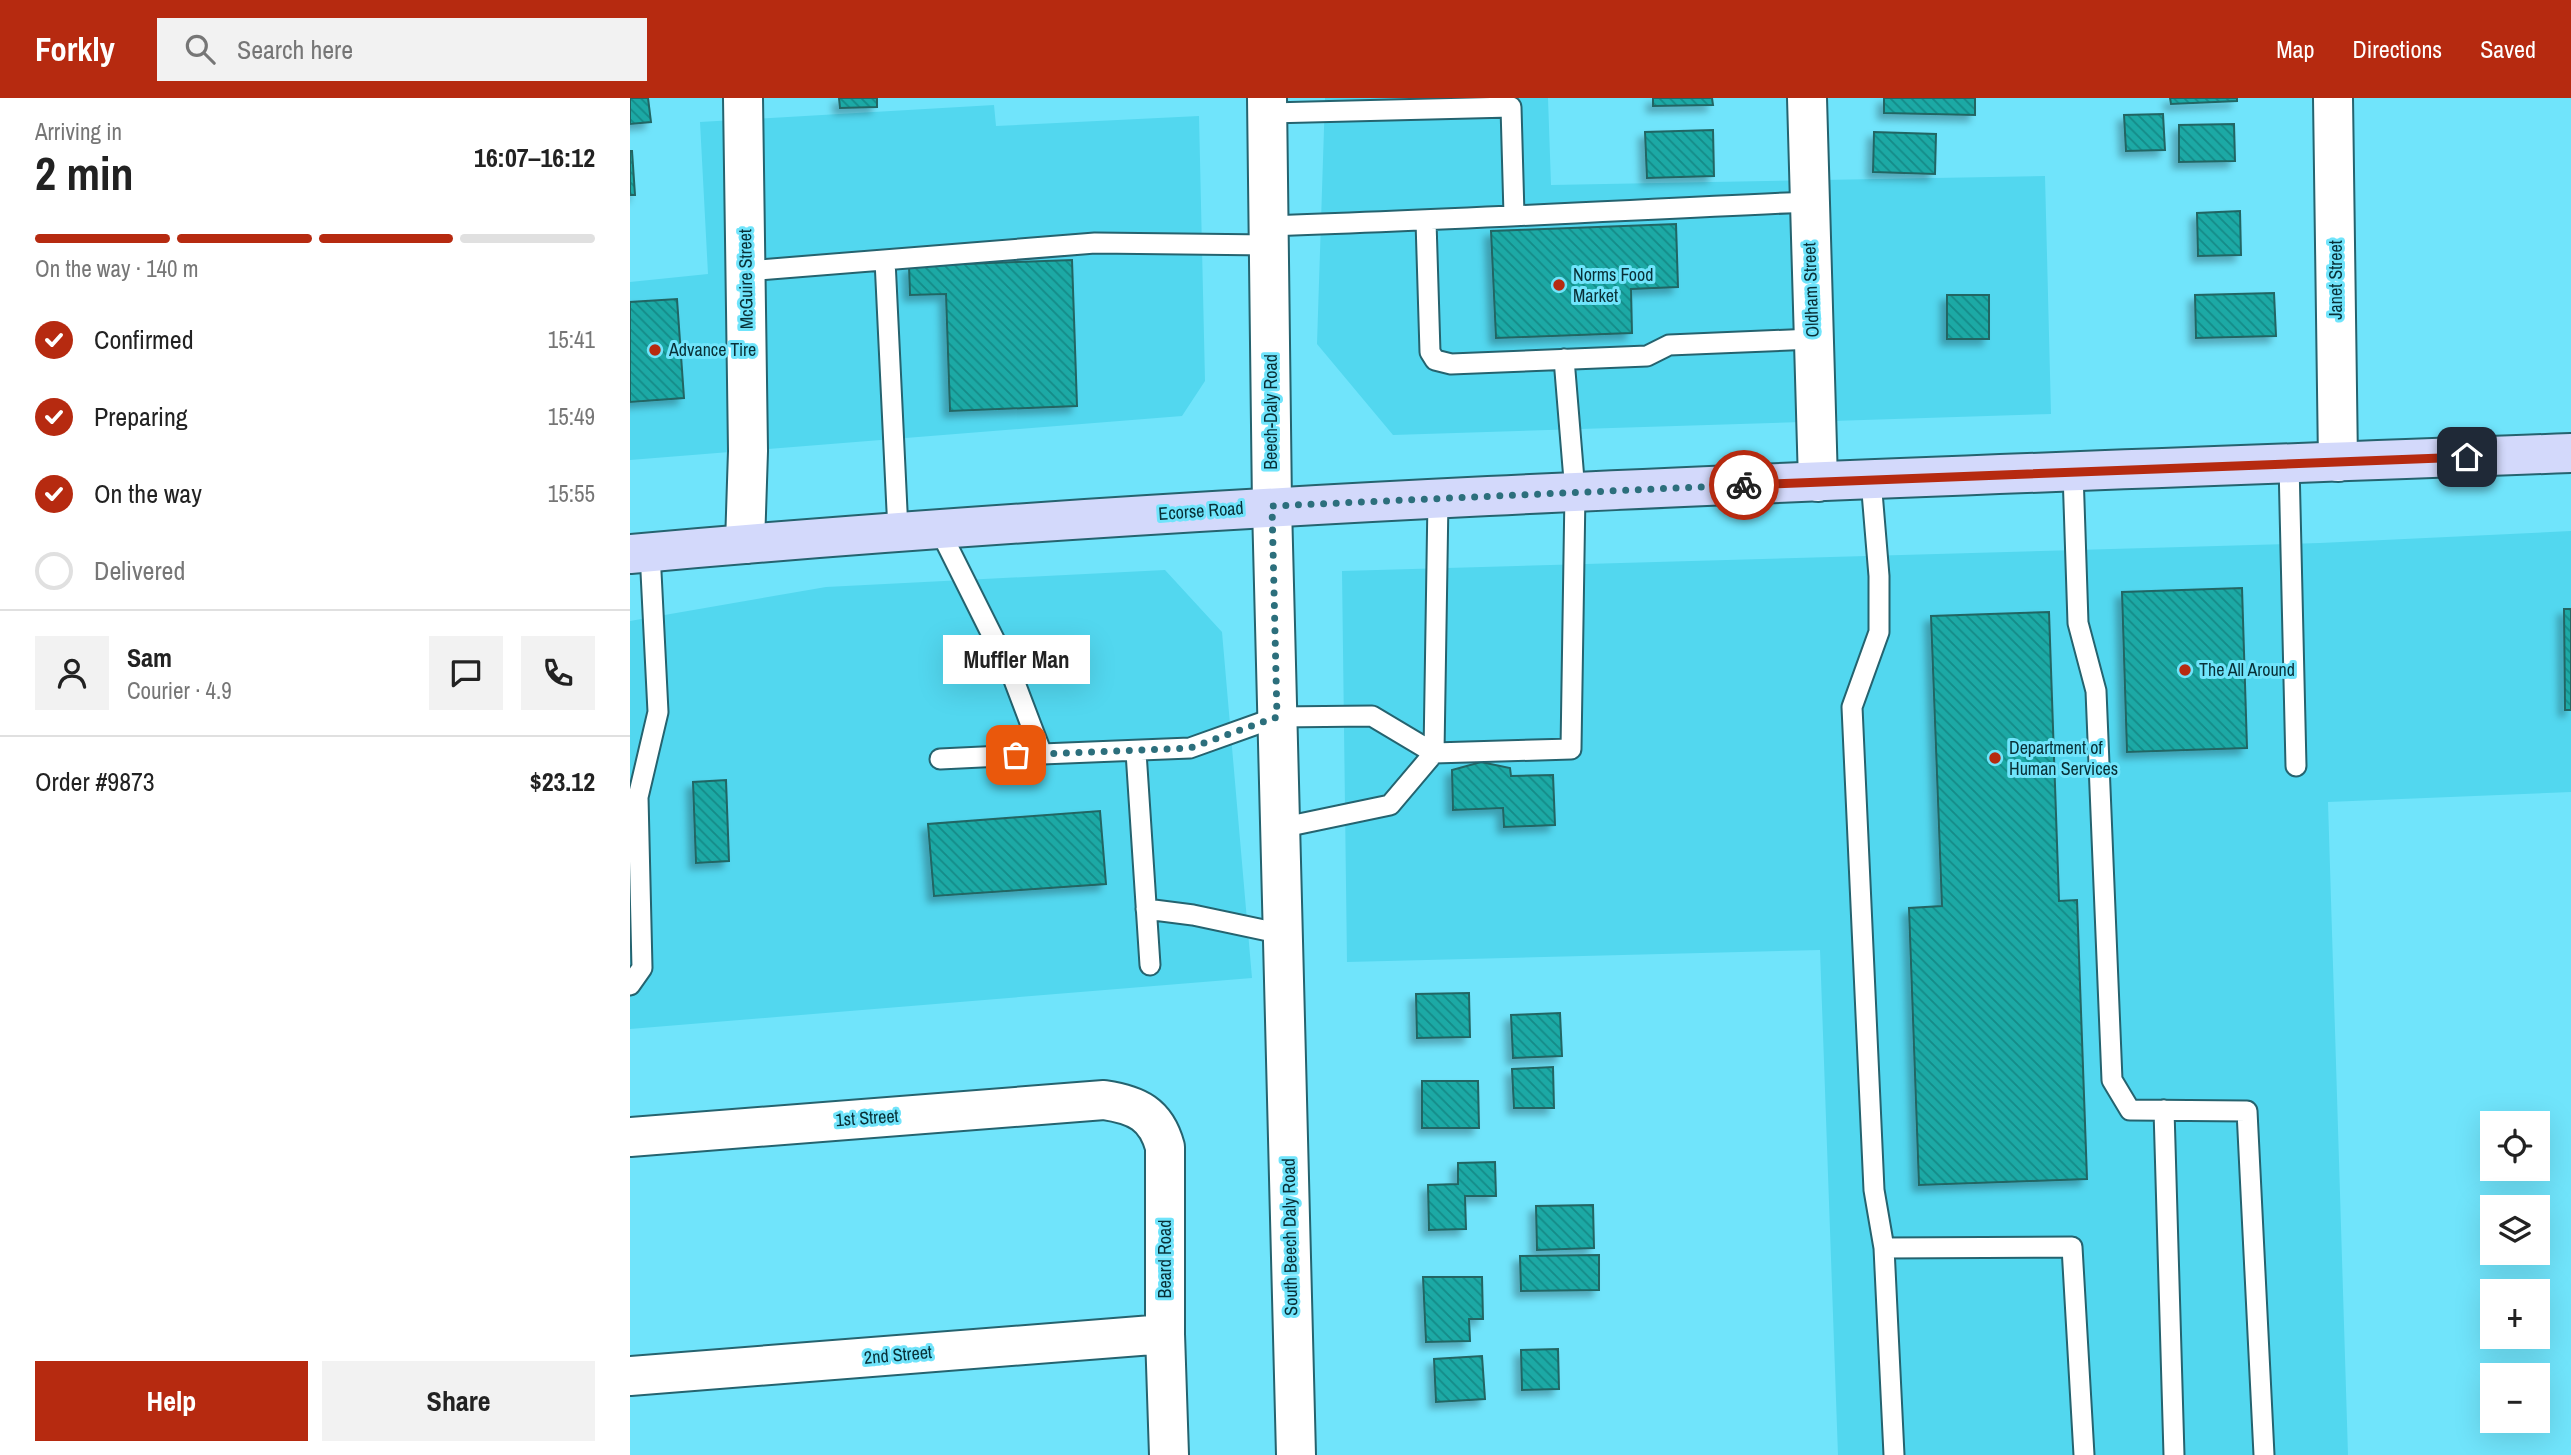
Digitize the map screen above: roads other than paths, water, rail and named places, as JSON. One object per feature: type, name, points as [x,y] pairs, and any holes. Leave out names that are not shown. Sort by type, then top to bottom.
[{"type":"main road","name":"Ecorse Road","points":[[640,553],[898,531],[1272,506],[2571,453]]},
{"type":"street","name":"McGuire Street","points":[[743,98],[748,451],[745,544]]},
{"type":"street","name":"Oldham Street","points":[[1807,98],[1818,482]]},
{"type":"street","name":"Janet Street","points":[[2333,98],[2338,462]]},
{"type":"street","name":"Beech-Daly Road","points":[[1268,106],[1272,506],[1285,1020]]},
{"type":"street","name":"South Beech Daly Road","points":[[1285,1020],[1296,1455]]},
{"type":"street","name":"1st Street","points":[[630,1137],[1104,1100]]},
{"type":"street","name":"Beard Road","points":[[1104,1100],[1126,1103],[1146,1114],[1160,1128],[1165,1147],[1169,1455]]},
{"type":"street","name":"2nd Street","points":[[630,1377],[1166,1334]]},
{"type":"lane","points":[[1268,106],[1511,107],[1514,215]]},
{"type":"lane","points":[[746,271],[1095,243],[1270,235],[1514,215],[1808,202]]},
{"type":"lane","points":[[1426,221],[1430,352],[1435,360],[1451,364],[1647,356],[1669,345],[1813,339]]},
{"type":"lane","points":[[885,260],[898,531]]},
{"type":"lane","points":[[940,759],[1190,748],[1277,717],[1372,716],[1434,753],[1571,750],[1575,492],[1564,359]]},
{"type":"lane","points":[[2289,464],[2296,766]]},
{"type":"lane","points":[[2073,472],[2078,623],[2096,691],[2112,1080],[2130,1110],[2247,1111],[2264,1455]]},
{"type":"lane","points":[[1871,480],[1880,576],[1880,632],[1852,707],[1874,1190],[1884,1248],[1894,1455]]},
{"type":"lane","points":[[1280,828],[1391,806],[1434,753],[1438,499]]},
{"type":"lane","points":[[939,530],[1012,675],[1042,754]]},
{"type":"lane","points":[[630,985],[642,968],[639,757],[658,712],[640,553]]},
{"type":"lane","points":[[1136,752],[1150,965]]},
{"type":"lane","points":[[1146,909],[1193,915],[1283,934]]},
{"type":"lane","points":[[2164,1110],[2174,1455]]},
{"type":"lane","points":[[1884,1248],[2072,1247],[2084,1455]]},
{"type":"place","name":"Norms Food Market","points":[[1559,285]]},
{"type":"place","name":"Advance Tire","points":[[655,350]]},
{"type":"place","name":"The All Around","points":[[2185,670]]},
{"type":"place","name":"Muffler Man","points":[[1016,755]]},
{"type":"place","name":"Department of Human Services","points":[[1995,758]]}]
